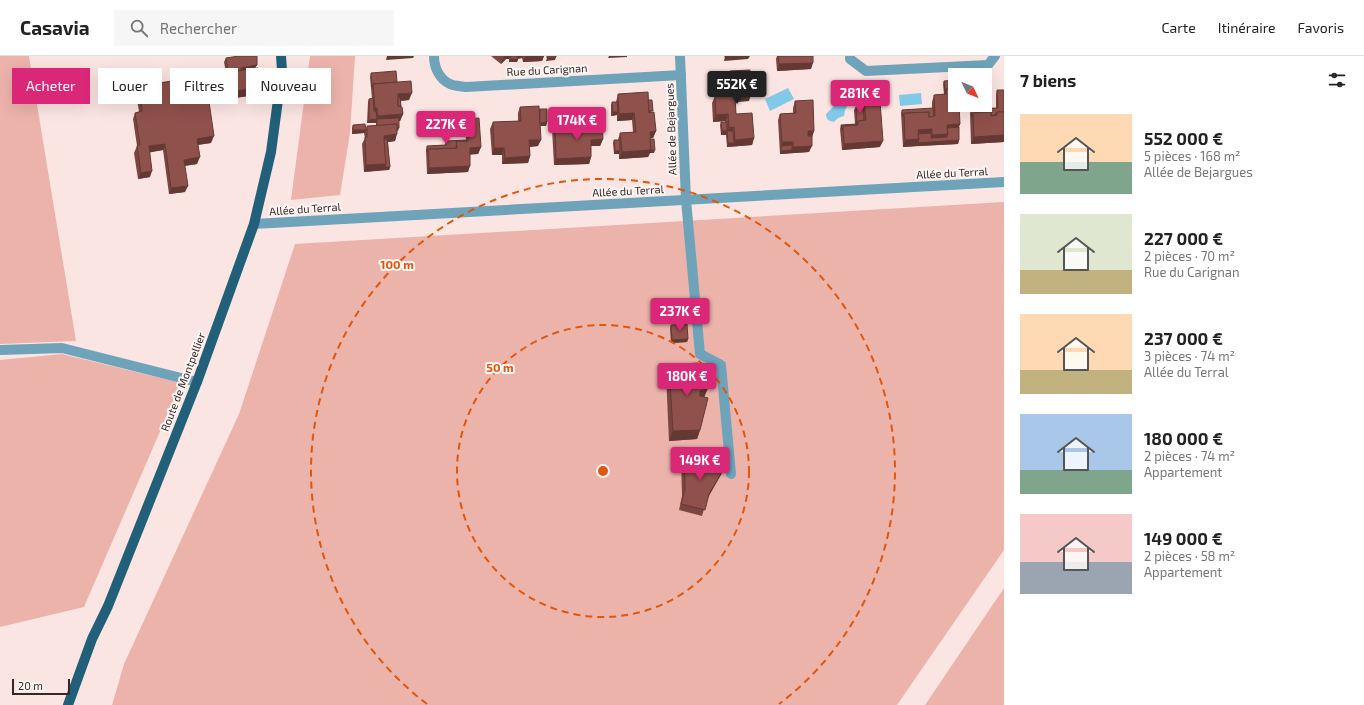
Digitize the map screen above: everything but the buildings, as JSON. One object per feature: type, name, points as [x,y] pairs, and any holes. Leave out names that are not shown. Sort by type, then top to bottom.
[{"type":"main road","name":"Route de Montpellier","points":[[68,705],[92,639],[108,606],[197,382],[254,224],[271,152],[282,70],[281,56]]},
{"type":"street","name":"Rue du Carignan","points":[[434,56],[434,64],[441,77],[450,84],[466,87],[681,74]]},
{"type":"street","name":"Allée de Bejargues","points":[[680,56],[686,200],[700,354],[721,365],[731,474]]},
{"type":"street","points":[[850,56],[850,59],[866,71],[988,65],[995,56]]},
{"type":"street","name":"Allée du Terral","points":[[254,224],[1004,182]]},
{"type":"street","points":[[0,350],[62,348],[197,382]]},
{"type":"shaded area","points":[[0,56],[29,56],[31,68],[12,68],[12,104],[37,104],[76,341],[0,344]]},
{"type":"shaded area","points":[[310,56],[355,56],[350,133],[340,195],[291,200],[304,104],[331,104],[331,68],[308,68]]},
{"type":"shaded area","points":[[1004,202],[1004,550],[897,705],[112,705],[124,664],[239,414],[295,244]]},
{"type":"shaded area","points":[[62,354],[181,383],[84,607],[0,627],[0,360]]},
{"type":"shaded area","points":[[1004,588],[1004,705],[925,705]]},
{"type":"water","points":[[788,88],[794,99],[770,111],[765,99]]},
{"type":"water","points":[[921,93],[922,104],[900,106],[899,95]]},
{"type":"water","points":[[840,96],[845,98],[848,103],[844,116],[838,118],[834,122],[828,120],[826,114],[833,107],[836,99]]},
{"type":"water","points":[[571,109],[572,119],[552,121],[551,111]]}]
